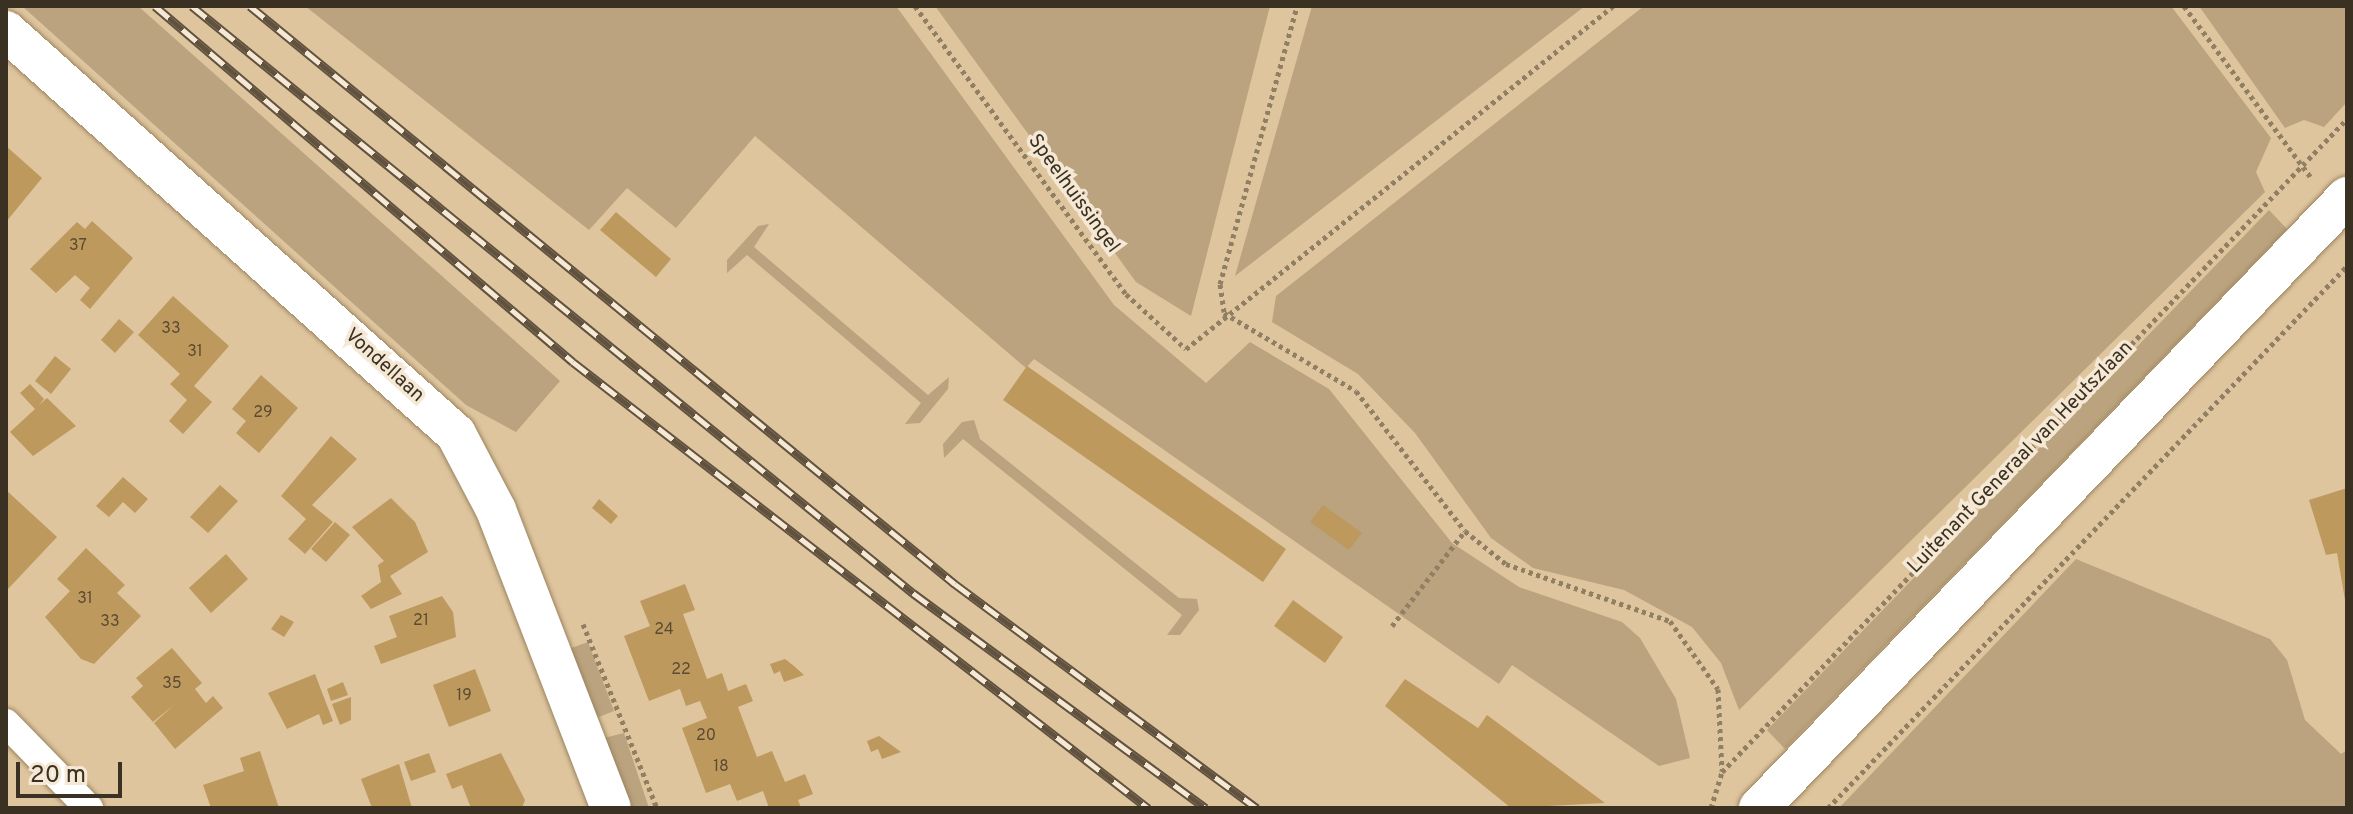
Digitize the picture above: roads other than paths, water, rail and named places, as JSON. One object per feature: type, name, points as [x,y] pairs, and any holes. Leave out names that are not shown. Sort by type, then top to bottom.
[{"type":"street","name":"Vondellaan","points":[[6,31],[456,434],[496,510],[611,808]]},
{"type":"street","points":[[1759,808],[2343,211]]},
{"type":"street","points":[[6,723],[89,808]]},
{"type":"railway","points":[[155,6],[573,362],[1148,808]]},
{"type":"railway","points":[[192,6],[913,593],[1206,808]]},
{"type":"railway","points":[[250,6],[955,584],[1257,808]]}]
